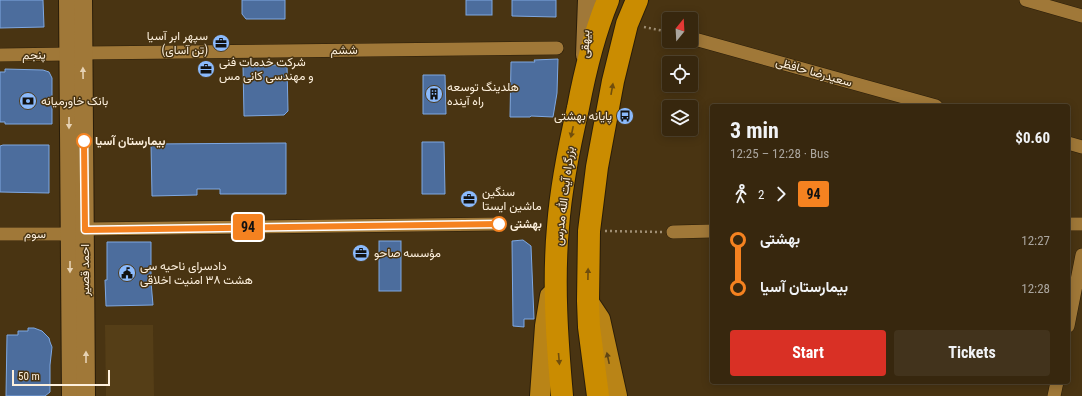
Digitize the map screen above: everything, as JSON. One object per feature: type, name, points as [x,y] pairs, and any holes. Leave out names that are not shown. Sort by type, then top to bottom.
[{"type":"highway","name":"بزرگراه آیت الله مدرس","points":[[562,396],[558,352],[556,268],[558,228],[568,153],[582,87],[600,18],[608,0]]},
{"type":"highway","points":[[598,396],[589,327],[589,231],[597,167],[613,81],[627,24],[637,0]]},
{"type":"main road","name":"احمد قصیر","points":[[68,0],[76,53]]},
{"type":"main road","name":"احمد قصیر","points":[[71,396],[77,232],[76,53],[83,0]]},
{"type":"main road","name":"بیهقی","points":[[582,87],[585,48],[586,0]]},
{"type":"main road","name":"احمد قصیر","points":[[77,232],[86,396]]},
{"type":"main road","points":[[540,396],[545,326],[556,268]]},
{"type":"main road","points":[[588,302],[600,319],[617,396]]},
{"type":"street","points":[[1026,0],[1082,16]]},
{"type":"street","name":"سعیدرضا حافظی","points":[[698,40],[929,104]]},
{"type":"street","name":"ششم","points":[[76,53],[557,48]]},
{"type":"street","name":"پنجم","points":[[0,55],[76,53]]},
{"type":"street","points":[[1070,144],[1082,147]]},
{"type":"street","name":"سوم","points":[[0,234],[499,224]]},
{"type":"street","points":[[1070,224],[1082,224]]},
{"type":"street","points":[[673,232],[710,231]]},
{"type":"street","points":[[1070,316],[1082,255]]},
{"type":"street","points":[[1054,396],[1057,384]]},
{"type":"path","points":[[627,24],[662,31]]},
{"type":"path","points":[[499,224],[558,228]]},
{"type":"path","points":[[589,231],[673,232]]},
{"type":"shaded area","points":[[105,325],[153,325],[154,396],[106,396]]},
{"type":"building","points":[[0,0],[43,0],[44,27],[0,28]]},
{"type":"building","points":[[242,0],[285,0],[285,19],[246,19],[242,14]]},
{"type":"building","points":[[466,0],[492,0],[492,15],[466,15]]},
{"type":"building","points":[[512,0],[556,0],[556,17],[512,16]]},
{"type":"building","points":[[558,59],[557,93],[553,117],[510,117],[511,62],[535,62],[534,60]]},
{"type":"building","points":[[243,65],[287,65],[288,111],[284,115],[244,116]]},
{"type":"building","name":"بانک خاورمیانه","points":[[5,69],[43,70],[49,72],[52,78],[52,124],[5,124],[5,122],[0,122],[0,72],[5,72]]},
{"type":"building","name":"هلدینگ توسعه راه آینده","points":[[423,75],[445,75],[446,114],[423,114]]},
{"type":"building","points":[[422,142],[444,142],[445,194],[422,194]]},
{"type":"building","points":[[286,143],[286,194],[220,194],[220,189],[197,189],[197,195],[152,196],[151,144]]},
{"type":"building","points":[[49,145],[49,193],[0,192],[0,146]]},
{"type":"building","points":[[523,240],[531,246],[534,319],[524,319],[524,327],[513,326],[512,241]]},
{"type":"building","points":[[379,241],[401,241],[401,291],[379,291]]},
{"type":"building","name":"دادسرای ناحیه سی هشت ۳۸ امنیت اخلاقی","points":[[107,242],[151,242],[151,282],[153,305],[106,306],[105,280],[107,280]]},
{"type":"building","points":[[28,328],[34,328],[42,331],[49,338],[52,347],[50,392],[45,396],[6,396],[7,335],[18,335],[18,331],[28,331]]},
{"type":"bus line","name":"94","points":[[84,141],[85,230],[499,224]]},
{"type":"place","name":"سپهر ابر آسیا (تن آسای)","points":[[221,43]]},
{"type":"place","name":"شرکت خدمات فنی و مهندسی کانی مس","points":[[206,69]]},
{"type":"place","name":"هلدینگ توسعه راه آینده","points":[[434,94]]},
{"type":"place","name":"بانک خاورمیانه","points":[[28,101]]},
{"type":"place","name":"پایانه بهشتی","points":[[625,116]]},
{"type":"place","name":"بیمارستان آسیا","points":[[84,141]]},
{"type":"place","name":"سنگین ماشین ایستا","points":[[469,199]]},
{"type":"place","name":"بهشتی","points":[[499,224]]},
{"type":"place","name":"مؤسسه صاحو","points":[[361,253]]},
{"type":"place","name":"دادسرای ناحیه سی هشت ۳۸ امنیت اخلاقی","points":[[127,273]]}]
